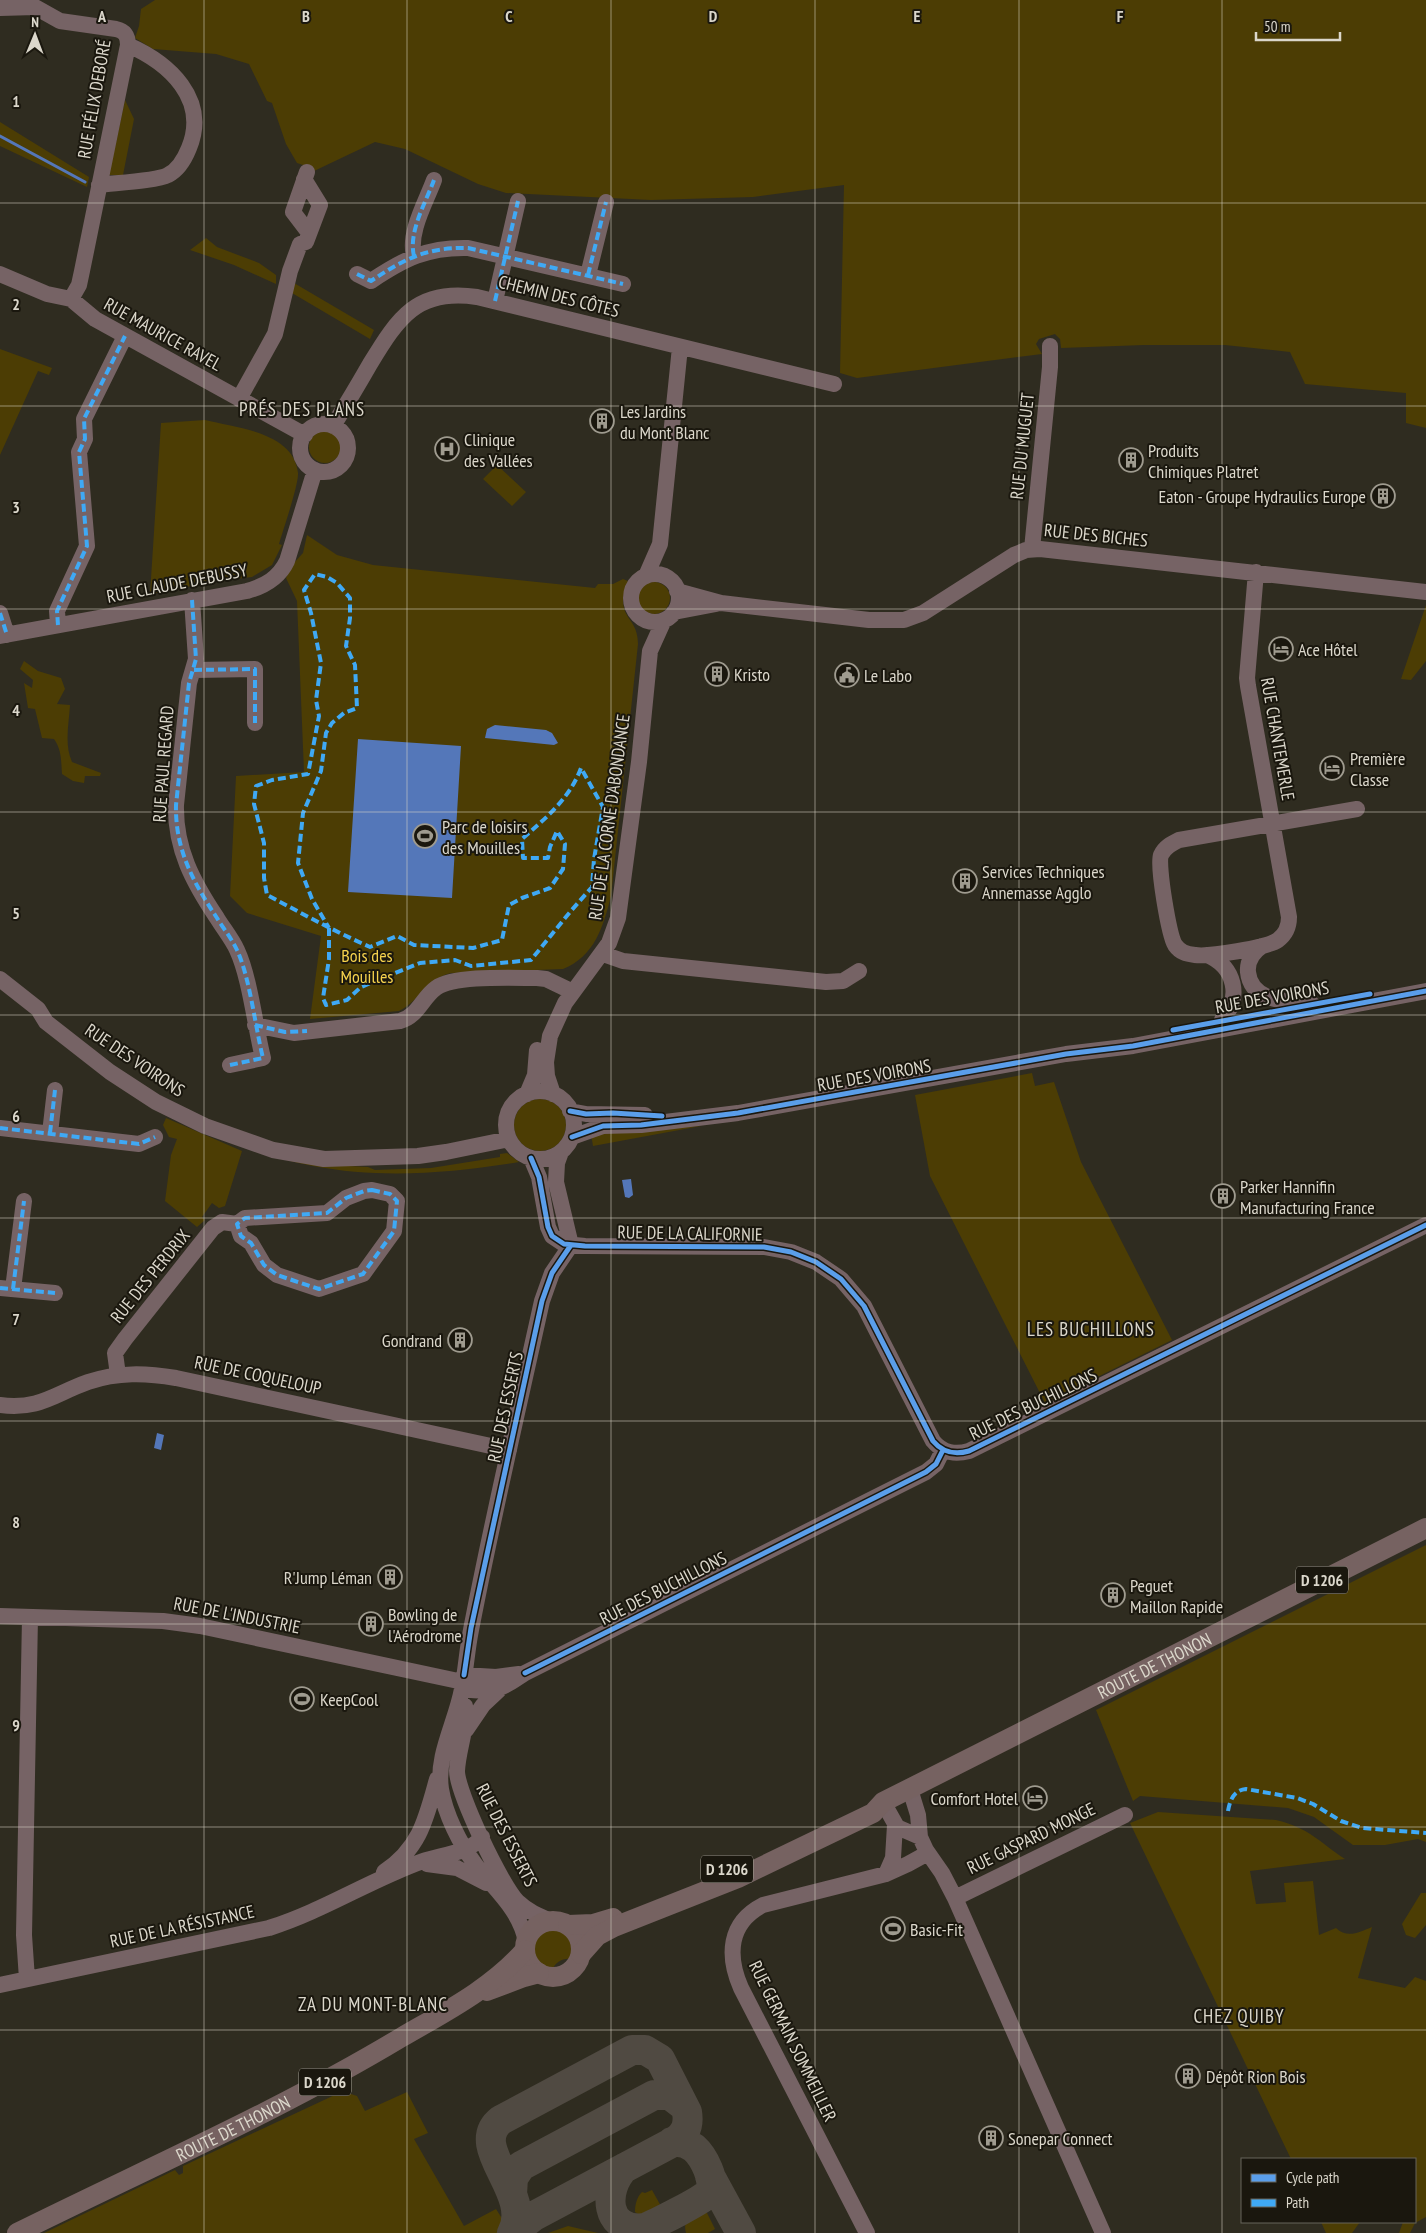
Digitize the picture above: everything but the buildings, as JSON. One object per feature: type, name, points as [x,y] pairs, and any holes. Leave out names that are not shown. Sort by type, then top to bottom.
[{"type":"main road","name":"ROUTE DE THONON","points":[[559,1923],[584,1925],[608,1920],[766,1853],[869,1803],[883,1802],[1426,1528]]},
{"type":"main road","name":"ROUTE DE THONON","points":[[580,1954],[594,1938],[614,1927],[745,1876],[873,1813],[883,1802]]},
{"type":"main road","points":[[559,1923],[579,1938],[580,1954],[576,1965],[565,1974],[554,1977],[540,1973],[528,1962],[526,1946],[535,1928],[559,1923]]},
{"type":"main road","name":"ROUTE DE THONON","points":[[17,2233],[339,2075],[469,1998],[515,1961],[526,1946]]},
{"type":"main road","name":"ROUTE DE THONON","points":[[469,1998],[524,1977],[540,1973]]},
{"type":"street","name":"RUE FÉLIX DEBORÉ","points":[[0,8],[35,7],[60,21],[119,30],[127,36],[128,45],[82,271],[79,284],[71,299]]},
{"type":"street","points":[[99,186],[169,174],[184,158],[192,137],[195,117],[182,83],[152,58],[128,45]]},
{"type":"street","points":[[238,399],[276,334],[290,271],[300,244],[306,242],[320,204],[306,175],[293,212],[309,232]]},
{"type":"street","points":[[414,256],[412,242],[434,180]]},
{"type":"street","points":[[495,301],[518,201]]},
{"type":"street","points":[[588,275],[606,202]]},
{"type":"street","points":[[357,274],[371,281],[399,262],[414,256],[433,250],[456,248],[481,250],[505,255],[624,284]]},
{"type":"street","name":"RUE MAURICE RAVEL","points":[[0,274],[47,294],[71,299],[95,319],[305,435]]},
{"type":"street","name":"CHEMIN DES CÔTES","points":[[334,426],[392,328],[408,312],[424,302],[447,296],[471,296],[495,301],[834,384]]},
{"type":"street","points":[[58,626],[58,611],[87,546],[79,452],[85,439],[84,420],[125,336]]},
{"type":"street","name":"RUE DU MUGUET","points":[[1032,549],[1050,367],[1050,346]]},
{"type":"street","points":[[660,544],[678,602],[669,616],[650,622],[641,618],[633,608],[631,595],[637,582],[646,576],[660,544],[680,347]]},
{"type":"street","points":[[319,425],[334,426],[346,439],[348,446],[346,457],[335,469],[325,472],[315,470],[306,464],[302,455],[301,444],[305,435],[311,429],[319,425]]},
{"type":"street","name":"RUE CLAUDE DEBUSSY","points":[[4,635],[247,591],[265,585],[282,570],[289,556],[315,470]]},
{"type":"street","name":"RUE DES BICHES","points":[[674,586],[721,604],[878,620],[910,619],[923,613],[1004,560],[1032,549],[1426,592]]},
{"type":"street","name":"RUE CHANTEMERLE","points":[[1256,572],[1247,678],[1273,823],[1289,920],[1286,930],[1280,938],[1262,946],[1197,956],[1182,952],[1173,942],[1160,868],[1162,854],[1168,846],[1179,840],[1273,823],[1358,809]]},
{"type":"street","points":[[646,576],[660,576],[674,586]]},
{"type":"street","name":"RUE PAUL REGARD","points":[[192,600],[196,659],[189,683],[176,805],[178,839],[188,870],[196,886],[234,944],[240,958],[262,1058],[230,1065]]},
{"type":"street","name":"RUE DES BICHES","points":[[669,616],[721,604]]},
{"type":"street","points":[[0,613],[4,635]]},
{"type":"street","name":"RUE DE LA CORNE D'ABONDANCE","points":[[650,651],[669,616]]},
{"type":"street","name":"RUE DE LA CORNE D'ABONDANCE","points":[[527,1094],[535,1076],[537,1047],[543,1026],[603,954],[615,929],[623,890],[639,762],[650,651],[641,618]]},
{"type":"street","points":[[194,670],[255,669],[255,723]]},
{"type":"street","name":"RUE CHANTEMERLE","points":[[1262,946],[1252,956],[1248,969],[1249,979],[1256,991],[1274,1000],[1312,1004]]},
{"type":"street","points":[[603,954],[623,962],[826,982],[843,981],[859,971]]},
{"type":"street","points":[[1207,955],[1222,964],[1229,973],[1233,983],[1232,1002],[1222,1020]]},
{"type":"street","name":"RUE DES VOIRONS","points":[[0,979],[38,1009],[46,1022],[110,1072],[156,1102],[205,1126],[242,1141],[292,1155],[324,1159],[434,1154],[509,1139]]},
{"type":"street","points":[[255,1025],[285,1032],[407,1019],[416,1012],[436,988],[442,984],[461,980],[546,979],[569,997]]},
{"type":"street","name":"RUE DES VOIRONS","points":[[1066,1054],[1222,1020],[1312,1004],[1426,989]]},
{"type":"street","name":"RUE DES VOIRONS","points":[[572,1137],[603,1126],[643,1124],[747,1112],[1066,1054],[1143,1044],[1426,989]]},
{"type":"street","name":"RUE DE LA CORNE D'ABONDANCE","points":[[553,1094],[547,1076],[546,1053],[550,1036],[569,997]]},
{"type":"street","points":[[50,1133],[55,1090]]},
{"type":"street","points":[[530,1158],[539,1177],[550,1232],[559,1242],[571,1245],[556,1182],[556,1168],[561,1152],[572,1137],[573,1121],[570,1111],[563,1101],[553,1094],[540,1091],[527,1094],[516,1101],[510,1108],[506,1124],[509,1139],[520,1153],[530,1158],[547,1159],[561,1152]]},
{"type":"street","name":"RUE DES VOIRONS","points":[[570,1111],[586,1114],[613,1113],[687,1118]]},
{"type":"street","points":[[0,1128],[139,1144],[154,1137]]},
{"type":"street","name":"RUE DES PERDRIX","points":[[118,1375],[116,1352],[214,1228],[222,1222],[237,1224],[246,1218],[327,1213],[346,1198],[364,1191],[384,1192],[394,1197],[398,1204],[394,1231],[363,1274],[319,1289],[277,1275],[264,1265],[251,1243],[240,1236],[237,1224]]},
{"type":"street","points":[[24,1201],[6,1288],[55,1293]]},
{"type":"street","name":"RUE DES BUCHILLONS","points":[[462,1739],[478,1712],[500,1690],[525,1673],[926,1472],[934,1466],[943,1450],[957,1453],[969,1451],[1426,1225]]},
{"type":"street","name":"RUE DE LA CALIFORNIE","points":[[571,1245],[764,1247],[791,1252],[816,1262],[840,1279],[864,1306],[935,1444],[943,1450]]},
{"type":"street","name":"RUE DES ESSERTS","points":[[526,1946],[518,1917],[474,1864],[448,1812],[441,1786],[442,1761],[463,1682],[471,1628],[546,1287],[556,1267],[571,1245]]},
{"type":"street","name":"RUE DE COQUELOUP","points":[[0,1405],[22,1406],[40,1403],[86,1383],[118,1375],[138,1374],[176,1378],[509,1450]]},
{"type":"street","name":"RUE DE L'INDUSTRIE","points":[[0,1616],[163,1621],[200,1626],[463,1682]]},
{"type":"street","points":[[27,1979],[24,1934],[30,1617]]},
{"type":"street","name":"RUE DES BUCHILLONS","points":[[463,1682],[525,1673]]},
{"type":"street","points":[[463,1682],[485,1692],[500,1690]]},
{"type":"street","name":"RUE DES ESSERTS","points":[[463,1682],[466,1710],[458,1778],[470,1813],[515,1899],[530,1912],[559,1923]]},
{"type":"street","name":"RUE DE LA RÉSISTANCE","points":[[365,1884],[392,1866],[410,1849],[419,1835],[425,1821],[442,1761]]},
{"type":"street","points":[[910,1789],[918,1815],[920,1837],[955,1898],[1103,2233]]},
{"type":"street","points":[[883,1802],[899,1829],[920,1837]]},
{"type":"street","points":[[425,1821],[448,1812],[470,1813]]},
{"type":"street","name":"RUE GASPARD MONGE","points":[[955,1898],[1125,1815]]},
{"type":"street","points":[[886,1874],[893,1858],[895,1824]]},
{"type":"street","name":"RUE DE LA RÉSISTANCE","points":[[0,1985],[259,1931],[299,1917],[365,1884],[465,1848],[476,1843],[482,1837]]},
{"type":"street","name":"RUE GERMAIN SOMMEILLER","points":[[867,2233],[740,1988],[733,1969],[732,1954],[734,1940],[741,1923],[759,1907],[886,1874],[928,1853]]},
{"type":"street","points":[[414,1865],[438,1864],[457,1868],[496,1890]]},
{"type":"green space","points":[[155,0],[1426,0],[1426,428],[1406,423],[1406,393],[1305,384],[1290,352],[1225,345],[1061,348],[1060,339],[1055,334],[1039,339],[1036,344],[1042,354],[857,378],[840,373],[844,185],[753,197],[651,200],[506,193],[478,184],[405,149],[375,142],[312,172],[306,166],[297,163],[286,144],[272,103],[267,101],[249,64],[216,54],[153,49],[135,38],[141,9]]},
{"type":"green space","points":[[125,100],[134,119],[123,175],[109,175]]},
{"type":"green space","points":[[0,122],[89,177],[87,187],[0,146]]},
{"type":"green space","points":[[206,238],[217,247],[259,263],[276,275],[276,284],[234,265],[190,250]]},
{"type":"green space","points":[[294,283],[374,330],[370,339],[292,293]]},
{"type":"green space","points":[[0,349],[52,368],[49,375],[38,371],[0,455]]},
{"type":"green space","points":[[205,420],[262,434],[275,440],[294,459],[298,479],[279,544],[282,545],[272,565],[252,577],[217,581],[150,594],[161,423]]},
{"type":"green space","points":[[325,431],[331,432],[336,436],[340,441],[340,453],[336,458],[331,462],[325,463],[319,462],[314,458],[310,453],[309,447],[310,441],[314,436],[319,432]]},
{"type":"green space","points":[[497,465],[526,492],[512,506],[483,479]]},
{"type":"green space","name":"Parc de loisirs des Mouilles","points":[[307,535],[337,555],[373,565],[595,588],[598,584],[613,584],[623,579],[628,581],[623,603],[627,616],[637,634],[638,644],[611,896],[605,919],[596,939],[583,956],[574,963],[563,969],[451,973],[435,980],[412,1002],[399,1011],[310,1019],[321,936],[247,913],[230,896],[236,776],[304,772],[297,601],[286,578],[293,564],[303,553]]},
{"type":"green space","points":[[654,582],[665,587],[670,598],[665,609],[654,614],[643,609],[638,598],[643,587]]},
{"type":"green space","points":[[1426,605],[1426,661],[1411,680],[1401,679]]},
{"type":"green space","points":[[24,661],[38,671],[61,678],[65,689],[57,704],[70,705],[68,748],[72,762],[101,773],[100,776],[85,776],[84,783],[73,781],[62,774],[61,756],[57,743],[54,739],[42,738],[35,709],[28,708],[24,683],[32,688],[33,680],[20,669]]},
{"type":"green space","points":[[1032,1073],[1035,1086],[1054,1082],[1081,1162],[1172,1340],[1045,1403],[930,1176],[915,1095]]},
{"type":"green space","points":[[540,1099],[550,1101],[558,1107],[564,1115],[566,1125],[564,1135],[558,1143],[550,1149],[540,1151],[530,1149],[522,1143],[516,1135],[514,1125],[516,1115],[522,1107],[530,1101]]},
{"type":"green space","points":[[166,1118],[242,1151],[225,1206],[219,1208],[212,1203],[202,1217],[205,1220],[197,1227],[165,1201],[171,1155],[177,1139],[169,1137],[163,1125]]},
{"type":"green space","points":[[701,1126],[593,1146],[591,1134],[606,1131]]},
{"type":"green space","points":[[243,1147],[330,1165],[368,1167],[375,1170],[431,1168],[500,1157],[500,1154],[507,1153],[519,1162],[442,1172],[365,1172],[304,1164]]},
{"type":"green space","points":[[1426,1545],[1426,1842],[1418,1839],[1385,1845],[1353,1845],[1314,1817],[1288,1808],[1140,1796],[1133,1801],[1096,1710]]},
{"type":"green space","points":[[1158,1812],[1276,1820],[1305,1831],[1345,1859],[1250,1871],[1256,1904],[1286,1902],[1284,1883],[1313,1881],[1319,1935],[1336,1928],[1349,1934],[1372,1927],[1358,1978],[1405,1988],[1415,1977],[1426,1981],[1426,2217],[1416,2222],[1416,2158],[1291,2158],[1130,1823]]},
{"type":"green space","points":[[1421,1893],[1426,1893],[1426,1925],[1415,1938],[1406,1935],[1402,1924]]},
{"type":"green space","points":[[554,1927],[568,1934],[573,1943],[573,1953],[571,1959],[560,1961],[552,1970],[541,1966],[535,1960],[533,1940],[543,1929]]},
{"type":"green space","points":[[345,2092],[357,2096],[365,2111],[407,2092],[428,2133],[414,2139],[464,2226],[496,2209],[503,2220],[497,2233],[44,2233],[175,2170],[179,2175],[183,2173],[183,2166],[339,2093]]},
{"type":"green space","points":[[652,2190],[662,2208],[647,2216],[638,2217],[638,2214],[635,2212],[638,2198],[642,2192],[645,2193]]},
{"type":"green space","points":[[704,2207],[715,2229],[708,2233],[686,2233],[685,2223],[689,2217]]},
{"type":"green space","points":[[1321,2223],[1359,2223],[1352,2233],[1326,2233]]},
{"type":"green space","points":[[1403,2223],[1415,2223],[1410,2233],[1399,2233]]},
{"type":"green space","points":[[568,2226],[598,2233],[548,2233]]},
{"type":"water","points":[[495,725],[546,730],[552,733],[558,743],[554,745],[485,738],[487,729]]},
{"type":"water","points":[[358,739],[461,746],[452,898],[348,892]]},
{"type":"water","points":[[631,1179],[633,1195],[629,1198],[625,1197],[622,1180]]},
{"type":"water","points":[[157,1433],[164,1435],[161,1450],[154,1448]]},
{"type":"waterway","points":[[0,136],[85,182]]},
{"type":"taxiway","points":[[632,2050],[645,2050],[660,2059],[687,2112],[688,2121],[684,2132],[675,2141],[534,2216],[512,2233],[516,2218],[515,2202],[495,2157],[491,2143],[492,2131],[501,2120],[632,2050]]},
{"type":"taxiway","points":[[512,2194],[513,2178],[521,2166],[654,2095],[670,2095],[683,2105]]},
{"type":"taxiway","points":[[624,2168],[617,2177],[611,2198],[611,2208],[621,2224],[631,2228],[645,2228],[689,2206],[709,2193],[711,2188],[710,2176],[705,2163],[694,2148],[683,2143],[672,2142]]},
{"type":"taxiway","points":[[710,2176],[741,2233]]},
{"type":"marked path","points":[[414,256],[413,237],[434,180]]},
{"type":"marked path","points":[[495,301],[518,201]]},
{"type":"marked path","points":[[588,275],[606,202]]},
{"type":"marked path","points":[[357,274],[371,281],[394,266],[416,256],[440,250],[468,248],[623,284]]},
{"type":"marked path","points":[[58,625],[57,611],[87,546],[79,452],[85,439],[84,419],[125,336]]},
{"type":"marked path","points":[[329,928],[312,899],[298,863],[303,813],[321,771],[326,733],[332,723],[344,713],[357,708],[355,665],[346,646],[350,618],[350,598],[337,583],[327,577],[315,574],[304,590],[311,613],[321,663],[316,700],[319,716],[308,774],[272,780],[256,786],[254,804],[264,843],[264,878],[267,895],[318,922],[331,928],[370,947],[397,936],[414,945],[473,948],[502,940],[509,905],[550,888],[563,869],[565,844],[557,831],[550,847],[548,858],[523,858],[522,839],[564,798],[571,789],[581,768],[603,807],[594,859],[592,887],[531,960],[471,966],[455,960],[420,963],[361,987],[347,1000],[326,1005],[323,998],[329,959],[329,928]]},
{"type":"marked path","points":[[192,600],[196,659],[189,683],[176,805],[176,821],[182,851],[193,878],[208,905],[233,942],[242,961],[249,988],[263,1058],[230,1065]]},
{"type":"marked path","points":[[0,613],[7,635]]},
{"type":"marked path","points":[[194,670],[255,669],[255,723]]},
{"type":"marked path","points":[[255,1025],[285,1032],[307,1031]]},
{"type":"marked path","points":[[50,1133],[55,1090]]},
{"type":"marked path","points":[[0,1128],[139,1144],[155,1137]]},
{"type":"marked path","points":[[372,1190],[390,1194],[397,1201],[394,1231],[363,1274],[319,1289],[277,1275],[264,1265],[251,1243],[241,1236],[237,1224],[245,1218],[327,1213],[346,1198],[372,1190]]},
{"type":"marked path","points":[[13,1289],[24,1201]]},
{"type":"marked path","points":[[0,1288],[55,1293]]},
{"type":"marked path","points":[[1228,1811],[1233,1796],[1238,1791],[1246,1789],[1297,1798],[1313,1804],[1341,1821],[1362,1828],[1426,1833]]},
{"type":"cycle path","points":[[572,1137],[603,1126],[641,1125],[738,1113],[1066,1054],[1133,1046],[1426,991]]},
{"type":"cycle path","points":[[1173,1030],[1370,994]]},
{"type":"cycle path","points":[[570,1111],[586,1114],[613,1113],[662,1116]]},
{"type":"cycle path","points":[[531,1158],[539,1177],[548,1227],[552,1236],[564,1244],[585,1246],[764,1247],[791,1252],[816,1262],[841,1279],[864,1306],[933,1441],[941,1448],[954,1453],[969,1451],[1426,1225]]},
{"type":"cycle path","points":[[464,1675],[471,1628],[542,1301],[552,1273],[571,1245]]},
{"type":"cycle path","points":[[525,1673],[926,1472],[936,1464],[943,1450]]},
{"type":"place","name":"Les Jardins du Mont Blanc","points":[[602,421]]},
{"type":"place","name":"Clinique des Vallées","points":[[447,449]]},
{"type":"place","name":"Produits Chimiques Platret","points":[[1131,460]]},
{"type":"place","name":"Eaton - Groupe Hydraulics Europe","points":[[1383,496]]},
{"type":"place","name":"Ace Hôtel","points":[[1281,649]]},
{"type":"place","name":"Kristo","points":[[717,674]]},
{"type":"place","name":"Le Labo","points":[[847,675]]},
{"type":"place","name":"Première Classe","points":[[1332,768]]},
{"type":"place","name":"Parc de loisirs des Mouilles","points":[[425,836]]},
{"type":"place","name":"Services Techniques Annemasse Agglo","points":[[965,881]]},
{"type":"place","name":"Parker Hannifin Manufacturing France","points":[[1223,1196]]},
{"type":"place","name":"Gondrand","points":[[460,1340]]},
{"type":"place","name":"R'Jump Léman","points":[[390,1577]]},
{"type":"place","name":"Peguet Maillon Rapide","points":[[1113,1595]]},
{"type":"place","name":"Bowling de l'Aérodrome","points":[[371,1624]]},
{"type":"place","name":"KeepCool","points":[[302,1699]]},
{"type":"place","name":"Comfort Hotel","points":[[1035,1798]]},
{"type":"place","name":"Basic-Fit","points":[[893,1929]]},
{"type":"place","name":"Dépôt Rion Bois","points":[[1188,2076]]},
{"type":"place","name":"Sonepar Connect","points":[[991,2138]]},
{"type":"district","name":"PRÉS DES PLANS","points":[[302,409]]},
{"type":"district","name":"LES BUCHILLONS","points":[[1091,1329]]},
{"type":"district","name":"ZA DU MONT-BLANC","points":[[373,2004]]},
{"type":"district","name":"CHEZ QUIBY","points":[[1239,2016]]},
{"type":"park label","name":"Bois des Mouilles","points":[[367,965]]}]
